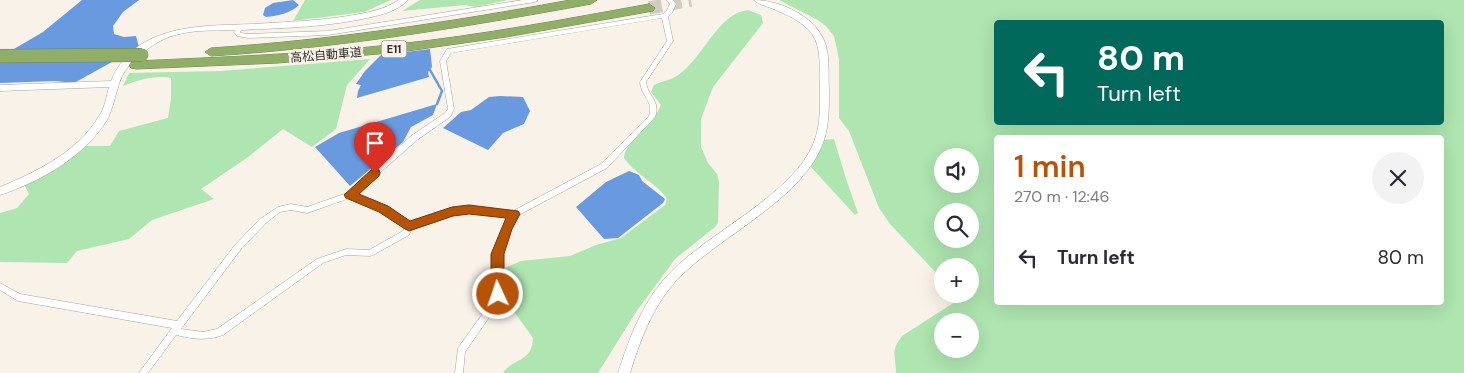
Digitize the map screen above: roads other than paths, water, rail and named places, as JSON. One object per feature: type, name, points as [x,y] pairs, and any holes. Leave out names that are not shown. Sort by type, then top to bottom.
[{"type":"highway","name":"高松自動車道","points":[[0,64],[139,60],[372,36],[591,0]]},
{"type":"highway","name":"高松自動車道","points":[[0,56],[139,60],[271,60],[363,52],[500,34],[648,8]]},
{"type":"street","points":[[0,191],[42,171],[69,154],[83,142],[98,126],[108,111],[114,84],[127,63],[149,44],[165,36],[195,28],[321,23],[344,20],[388,9],[404,0]]},
{"type":"street","points":[[241,27],[237,32],[239,35],[248,36],[328,34],[535,0]]},
{"type":"street","points":[[143,373],[238,247],[263,221],[278,210],[291,207],[308,210],[350,195],[414,138],[448,115],[451,110],[443,61],[449,50],[665,16],[669,13],[673,4],[670,0]]},
{"type":"street","points":[[624,373],[646,313],[672,278],[690,260],[793,180],[805,167],[819,143],[824,120],[824,93],[823,56],[819,39],[810,26],[758,0]]},
{"type":"street","points":[[459,373],[461,352],[495,303],[498,294],[498,254],[506,228],[514,214],[604,166],[652,117],[655,110],[654,105],[643,87],[643,82],[664,53],[670,41],[665,16]]},
{"type":"street","points":[[0,88],[114,84]]},
{"type":"street","points":[[350,195],[384,209],[409,226]]},
{"type":"street","points":[[0,286],[18,297],[176,328],[204,337],[220,332],[320,261],[346,252],[370,253],[406,233],[409,226],[452,212],[469,209],[514,214]]},
{"type":"water","points":[[82,0],[139,0],[123,12],[113,26],[114,34],[124,37],[136,36],[139,47],[74,83],[55,81],[0,83],[0,62],[7,53],[43,32]]},
{"type":"water","points":[[293,0],[299,5],[284,14],[266,17],[263,15],[265,8],[273,3]]},
{"type":"water","points":[[430,49],[432,67],[428,72],[429,77],[357,98],[361,85],[356,84],[365,71],[381,55]]},
{"type":"water","points":[[489,97],[523,97],[530,111],[524,124],[503,133],[488,150],[443,128],[461,112],[471,110]]},
{"type":"water","points":[[437,104],[433,115],[411,127],[403,142],[350,186],[315,147],[339,133]]},
{"type":"water","points":[[629,171],[639,175],[642,181],[665,199],[663,203],[618,238],[604,239],[576,207],[606,182]]},
{"type":"waterway","points":[[430,70],[442,91],[437,104]]},
{"type":"tunnel","points":[[649,8],[691,0]]}]
